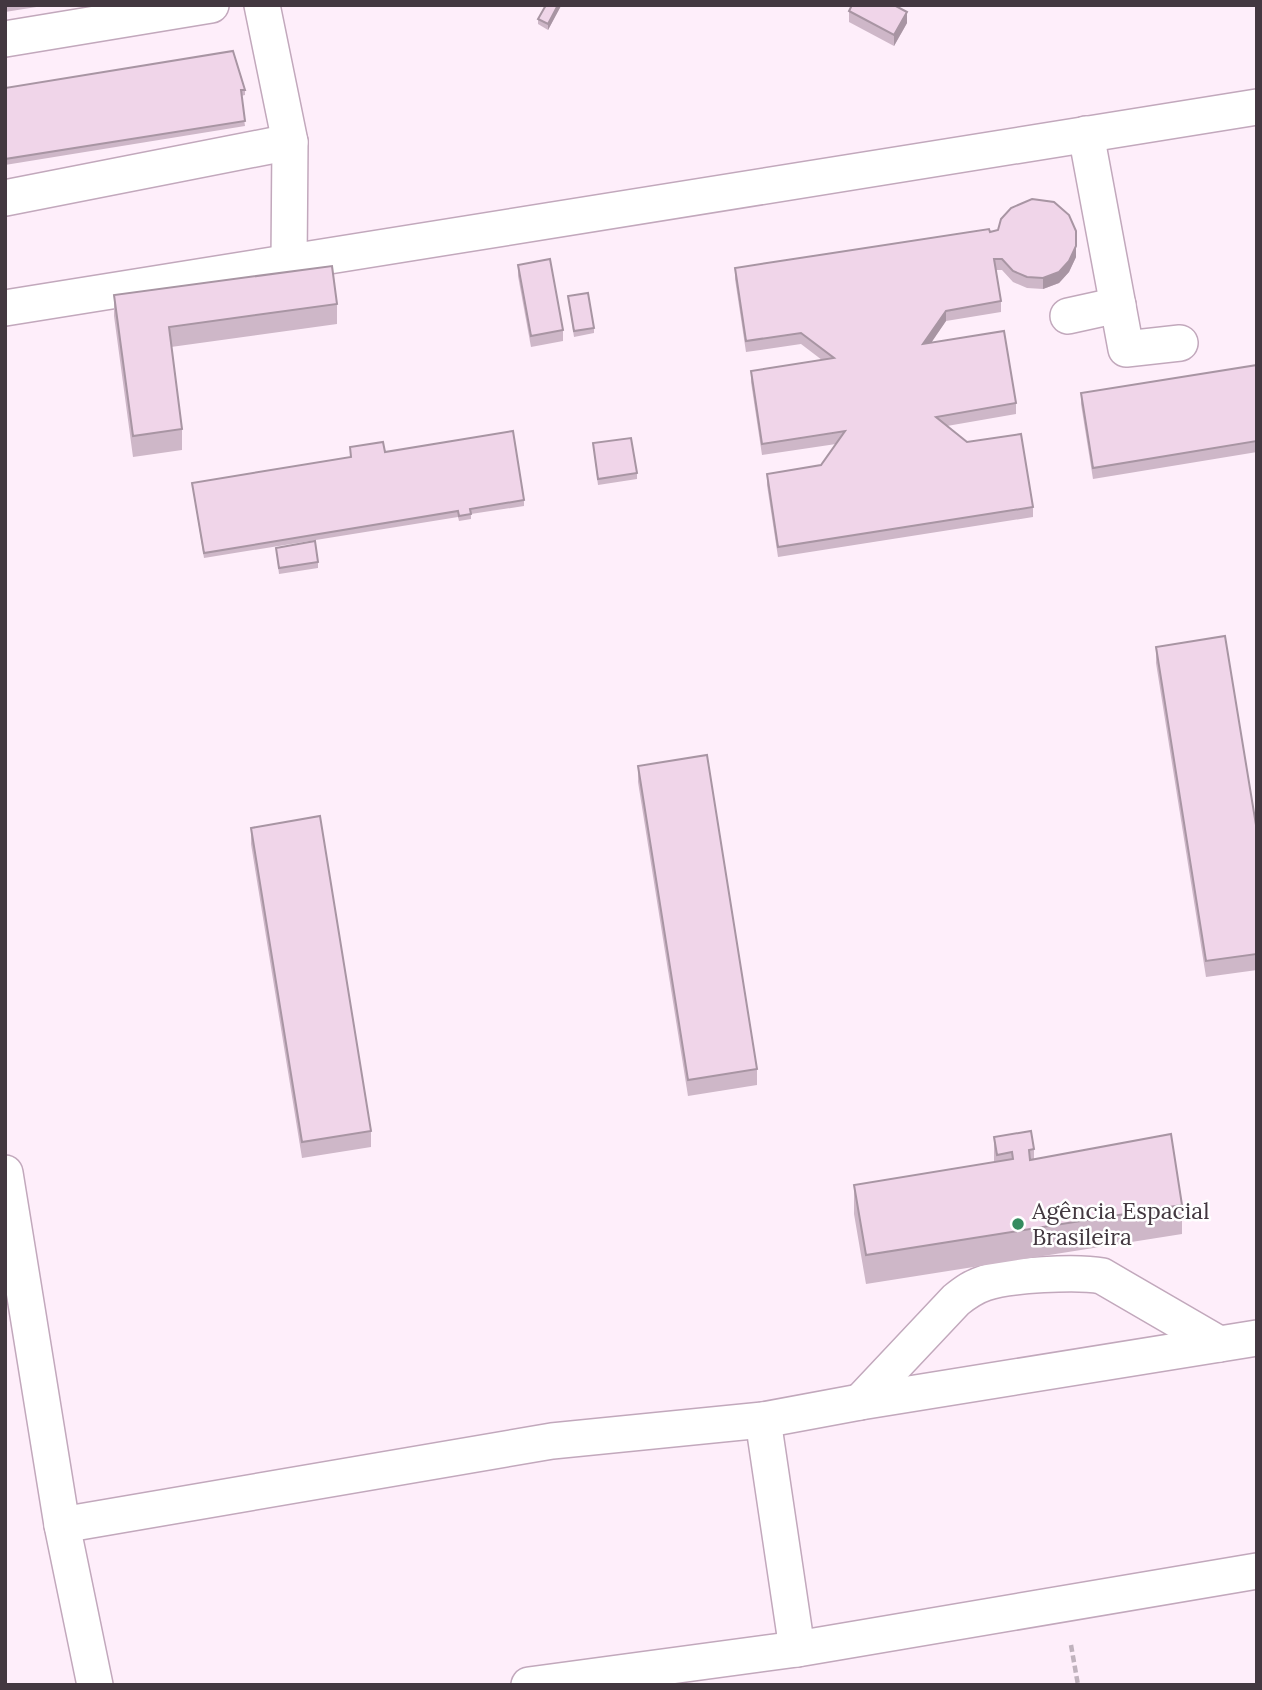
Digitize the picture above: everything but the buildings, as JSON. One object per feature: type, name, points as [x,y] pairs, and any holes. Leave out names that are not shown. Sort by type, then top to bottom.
[{"type":"lane","points":[[5,39],[211,5]]},
{"type":"lane","points":[[262,5],[290,142],[289,264]]},
{"type":"lane","points":[[5,308],[1257,107]]},
{"type":"lane","points":[[1086,134],[1126,349],[1180,342]]},
{"type":"lane","points":[[5,198],[290,142]]},
{"type":"lane","points":[[1068,316],[1118,305]]},
{"type":"lane","points":[[5,1173],[62,1525],[95,1685]]},
{"type":"lane","points":[[860,1402],[956,1300],[971,1288],[988,1282],[1085,1273],[1102,1276],[1219,1344]]},
{"type":"lane","points":[[62,1525],[552,1441],[763,1420],[1257,1338]]},
{"type":"lane","points":[[763,1420],[797,1649]]},
{"type":"lane","points":[[529,1685],[797,1649],[1257,1571]]},
{"type":"path","points":[[1071,1645],[1078,1685]]},
{"type":"place","name":"Agência Espacial Brasileira","points":[[1018,1224]]}]
